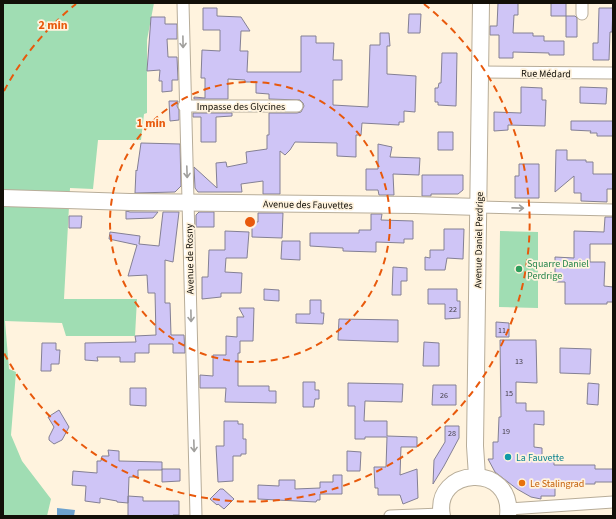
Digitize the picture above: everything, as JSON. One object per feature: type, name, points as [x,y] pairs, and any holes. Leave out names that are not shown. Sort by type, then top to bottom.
[{"type":"street","name":"Avenue de Rosny","points":[[182,3],[196,516]]},
{"type":"street","name":"Avenue Daniel Perdrige","points":[[477,476],[475,446],[481,3]]},
{"type":"street","name":"Rue Médard","points":[[480,72],[613,73]]},
{"type":"street","name":"Impasse des Glycines","points":[[184,106],[297,106]]},
{"type":"street","name":"Avenue des Fauvettes","points":[[3,198],[188,203],[457,206],[613,210]]},
{"type":"street","points":[[390,516],[442,515],[441,505],[448,490],[463,478],[477,476],[489,479],[499,486],[506,496],[508,512],[613,502]]},
{"type":"green space","points":[[3,3],[154,3],[147,40],[147,113],[144,114],[141,140],[98,140],[93,189],[70,188],[64,299],[137,299],[135,336],[66,336],[62,323],[5,321],[9,369],[16,372],[11,435],[22,461],[51,499],[47,516],[3,516]]},
{"type":"green space","name":"Squarre Daniel Perdrige","points":[[500,231],[538,232],[538,308],[499,307]]},
{"type":"water","points":[[57,508],[75,510],[74,516],[57,516]]},
{"type":"building","points":[[498,3],[518,3],[518,15],[514,15],[513,33],[533,33],[533,36],[544,36],[544,41],[564,41],[564,55],[513,52],[513,58],[499,58],[499,35],[490,35],[490,26],[497,26]]},
{"type":"building","points":[[551,3],[566,3],[566,16],[551,16]]},
{"type":"building","points":[[203,8],[217,8],[217,16],[241,17],[250,31],[241,31],[240,51],[248,51],[247,72],[301,72],[301,36],[316,36],[316,43],[334,43],[333,60],[342,60],[342,80],[333,80],[333,105],[368,107],[370,45],[380,45],[380,33],[389,33],[390,46],[387,46],[387,74],[416,76],[415,112],[404,111],[404,122],[399,122],[399,125],[362,123],[361,135],[356,135],[356,157],[337,156],[337,143],[295,142],[285,155],[280,151],[280,194],[263,194],[263,181],[241,184],[242,192],[198,192],[195,188],[194,167],[217,188],[216,163],[226,162],[227,167],[247,163],[246,152],[267,149],[267,135],[269,135],[269,113],[297,113],[301,112],[304,106],[300,100],[269,99],[269,94],[256,93],[256,82],[245,82],[245,80],[228,79],[228,99],[194,99],[194,97],[205,98],[205,78],[201,78],[202,50],[220,51],[220,30],[203,30]]},
{"type":"building","points":[[599,8],[613,8],[609,60],[593,60],[593,43],[598,43]]},
{"type":"building","points":[[409,14],[421,14],[420,33],[408,33]]},
{"type":"building","points":[[566,16],[575,16],[577,18],[577,37],[566,37]]},
{"type":"building","points":[[151,17],[165,17],[165,24],[177,24],[177,39],[167,39],[168,57],[177,57],[178,80],[172,80],[172,91],[162,92],[162,81],[159,81],[160,70],[147,71]]},
{"type":"building","points":[[442,53],[457,53],[456,106],[438,105],[438,102],[435,102],[435,88],[438,88],[439,83],[441,83]]},
{"type":"building","points":[[521,87],[542,88],[542,100],[546,100],[545,126],[508,125],[508,130],[494,131],[494,112],[521,113]]},
{"type":"building","points":[[580,87],[607,88],[606,104],[580,103]]},
{"type":"building","points":[[169,101],[178,101],[177,106],[179,110],[179,120],[170,121]]},
{"type":"building","points":[[193,113],[232,113],[232,116],[216,117],[216,142],[201,142],[201,117],[193,117]]},
{"type":"building","points":[[571,121],[613,121],[613,136],[597,136],[597,133],[590,133],[591,131],[571,130]]},
{"type":"building","points":[[438,132],[453,132],[453,150],[438,150]]},
{"type":"building","points":[[141,143],[180,144],[181,186],[175,192],[135,193],[136,170],[137,171]]},
{"type":"building","points":[[378,144],[392,147],[390,157],[420,158],[419,175],[393,174],[394,195],[379,195],[378,190],[366,190],[366,169],[378,169]]},
{"type":"building","points":[[556,150],[567,150],[567,160],[586,160],[586,162],[593,162],[593,174],[613,174],[613,189],[607,189],[607,202],[581,201],[581,193],[574,193],[574,176],[555,192]]},
{"type":"building","points":[[519,164],[539,164],[539,198],[515,198],[515,176],[519,176]]},
{"type":"building","points":[[422,175],[463,175],[463,190],[458,194],[431,194],[431,196],[422,196]]},
{"type":"building","points":[[126,211],[158,212],[153,218],[126,219]]},
{"type":"building","points":[[163,212],[179,212],[173,262],[165,260],[165,303],[170,303],[171,335],[184,335],[185,353],[173,353],[173,344],[149,344],[149,353],[135,353],[135,362],[120,362],[120,357],[97,357],[98,361],[85,360],[85,343],[136,342],[135,336],[156,335],[155,293],[148,293],[147,275],[128,276],[137,245],[109,239],[110,232],[140,236],[139,244],[159,246]]},
{"type":"building","points":[[199,212],[214,212],[214,227],[196,227],[196,215]]},
{"type":"building","points":[[258,213],[283,213],[282,238],[252,237],[252,222],[258,222]]},
{"type":"building","points":[[371,214],[382,214],[381,220],[413,221],[413,239],[404,239],[404,243],[376,242],[376,252],[343,251],[343,248],[310,246],[310,233],[359,233],[359,230],[371,230]]},
{"type":"building","points":[[69,216],[82,216],[81,228],[69,228]]},
{"type":"building","points":[[605,217],[613,217],[613,244],[590,244],[590,262],[605,262],[604,286],[613,287],[613,302],[607,302],[607,304],[565,304],[565,282],[555,282],[555,257],[574,258],[574,231],[604,232]]},
{"type":"building","points":[[444,229],[464,229],[463,259],[447,258],[445,270],[425,270],[425,257],[430,258],[430,250],[444,250]]},
{"type":"building","points":[[225,231],[249,232],[247,258],[226,258],[225,272],[242,273],[241,293],[221,293],[221,297],[202,299],[202,277],[208,277],[209,250],[225,250]]},
{"type":"building","points":[[282,241],[300,241],[300,260],[281,259]]},
{"type":"building","points":[[393,267],[407,268],[407,281],[401,281],[401,295],[392,295]]},
{"type":"building","points":[[264,289],[279,290],[279,301],[264,300]]},
{"type":"building","points":[[428,289],[457,289],[457,301],[460,301],[460,318],[445,319],[445,304],[428,304]]},
{"type":"building","points":[[310,300],[321,300],[321,313],[324,313],[323,324],[296,323],[296,314],[310,314]]},
{"type":"building","points":[[239,308],[254,308],[253,341],[240,341],[240,353],[238,353],[238,386],[269,386],[269,391],[276,391],[276,403],[225,402],[226,388],[200,388],[200,375],[213,376],[213,355],[226,355],[226,336],[237,337],[237,317],[244,317]]},
{"type":"building","points":[[339,319],[398,320],[398,342],[338,340]]},
{"type":"building","points":[[496,322],[509,323],[509,337],[496,337]]},
{"type":"building","points":[[500,340],[536,340],[537,383],[516,382],[516,403],[526,403],[526,411],[544,411],[544,425],[534,424],[534,447],[542,448],[542,460],[554,460],[554,465],[595,465],[595,469],[613,469],[613,482],[595,482],[595,484],[572,484],[572,487],[555,487],[555,496],[541,496],[541,499],[531,497],[517,489],[495,472],[488,459],[493,459],[493,442],[498,442],[499,417],[501,417]]},
{"type":"building","points":[[424,342],[439,343],[439,366],[423,366]]},
{"type":"building","points":[[42,343],[56,343],[56,350],[60,350],[59,364],[51,364],[51,371],[41,371]]},
{"type":"building","points":[[560,348],[591,349],[590,374],[560,373]]},
{"type":"building","points":[[303,382],[315,382],[315,390],[319,390],[319,399],[315,399],[314,407],[303,407]]},
{"type":"building","points":[[348,383],[403,384],[402,402],[365,401],[364,421],[387,421],[387,436],[417,437],[417,447],[401,447],[400,475],[417,469],[418,498],[403,504],[400,495],[378,495],[378,488],[375,488],[374,467],[386,467],[387,437],[365,437],[365,439],[355,439],[355,406],[348,406]]},
{"type":"building","points":[[588,383],[599,384],[598,405],[587,404]]},
{"type":"building","points":[[433,385],[456,385],[456,405],[432,405]]},
{"type":"building","points":[[130,388],[146,388],[146,406],[130,405]]},
{"type":"building","points":[[59,410],[69,427],[62,440],[54,444],[49,440],[54,427],[48,417]]},
{"type":"building","points":[[224,421],[238,421],[238,424],[243,424],[243,439],[246,439],[246,454],[241,454],[241,456],[233,456],[233,481],[218,482],[216,446],[224,446]]},
{"type":"building","points":[[445,426],[459,426],[459,438],[433,484],[434,460],[445,442]]},
{"type":"building","points":[[108,450],[119,451],[119,461],[162,462],[162,470],[138,470],[138,477],[129,477],[128,503],[100,498],[100,503],[85,501],[86,486],[72,485],[73,471],[97,473],[97,461],[101,461],[102,456],[109,456]]},
{"type":"building","points":[[347,451],[361,452],[360,471],[347,471]]},
{"type":"building","points":[[162,469],[180,469],[180,481],[162,482]]},
{"type":"building","points":[[333,475],[342,475],[342,494],[320,494],[320,500],[317,500],[316,502],[258,499],[258,485],[279,486],[279,480],[295,480],[295,489],[320,488],[320,482],[333,482]]},
{"type":"building","points":[[220,489],[223,489],[234,499],[224,509],[210,499]]},
{"type":"building","points":[[128,496],[143,497],[143,501],[179,501],[179,515],[128,516]]},
{"type":"place","name":"Squarre Daniel Perdrige","points":[[519,269]]},
{"type":"place","name":"La Fauvette","points":[[508,457]]},
{"type":"place","name":"Le Stalingrad","points":[[522,483]]}]
